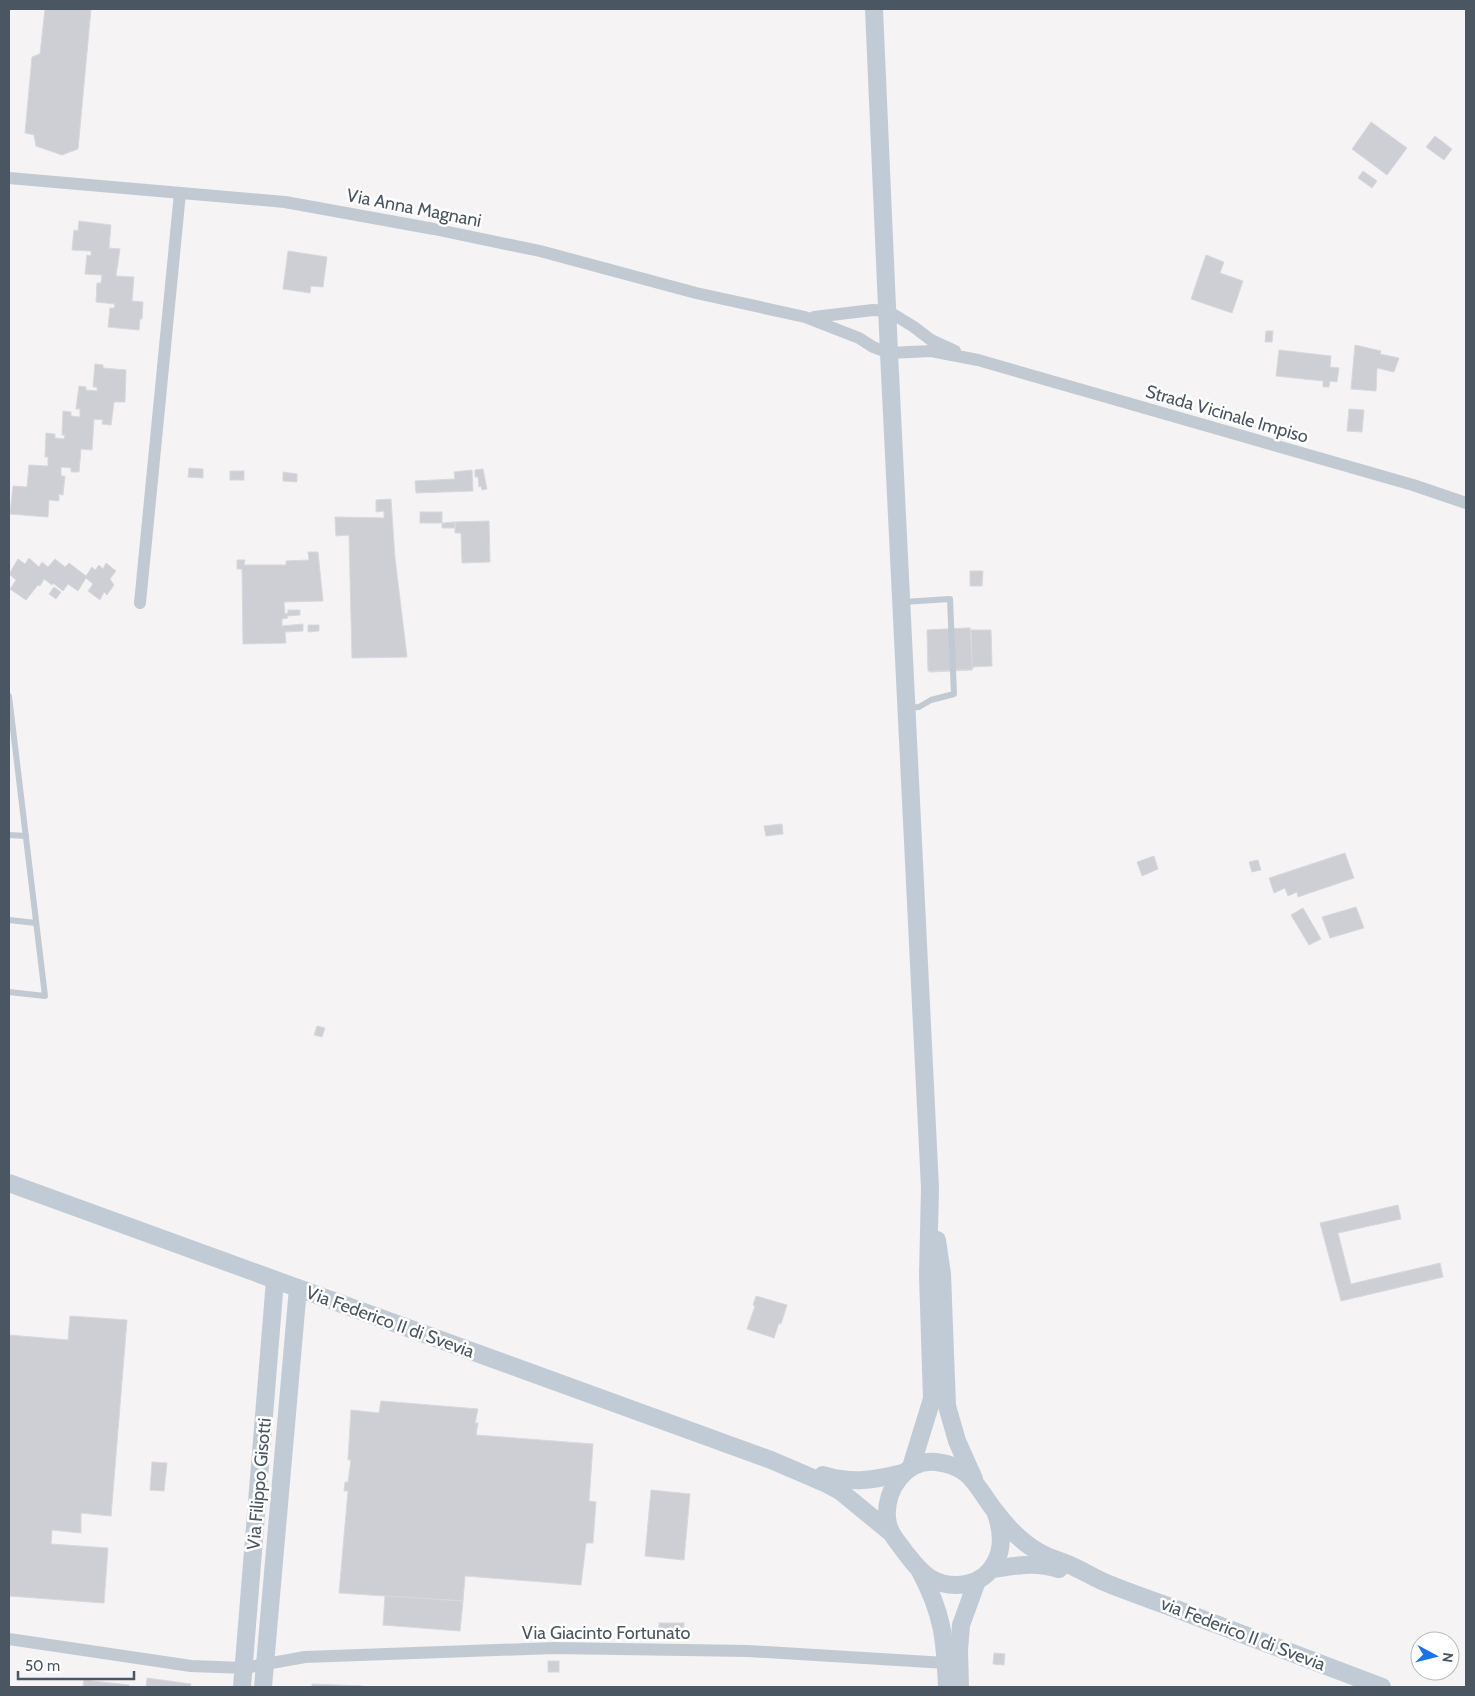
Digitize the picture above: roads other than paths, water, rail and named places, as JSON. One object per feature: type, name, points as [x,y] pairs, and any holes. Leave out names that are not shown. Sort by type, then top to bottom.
[{"type":"main road","points":[[874,9],[930,1188],[928,1276],[932,1399],[907,1470],[892,1488],[887,1520],[890,1532]]},
{"type":"main road","name":"Via Federico II di Svevia","points":[[9,1183],[771,1460]]},
{"type":"main road","points":[[930,1188],[942,1274],[947,1406],[956,1442],[974,1479],[995,1511],[1013,1532],[1033,1549],[1103,1582]]},
{"type":"main road","name":"Via Filippo Gisotti","points":[[242,1687],[275,1280]]},
{"type":"main road","name":"Via Filippo Gisotti","points":[[264,1687],[298,1288]]},
{"type":"main road","points":[[771,1460],[846,1480],[866,1481],[930,1462],[938,1462],[960,1469],[974,1479]]},
{"type":"main road","points":[[771,1460],[834,1488],[852,1500],[890,1532],[919,1570],[930,1589],[940,1617],[945,1640],[947,1687]]},
{"type":"main road","points":[[919,1570],[931,1578],[951,1585],[969,1584],[977,1581],[991,1569],[999,1553],[1000,1525],[995,1511]]},
{"type":"main road","points":[[991,1569],[1026,1564],[1044,1564],[1103,1582]]},
{"type":"main road","points":[[960,1687],[958,1650],[961,1625],[977,1581]]},
{"type":"main road","name":"via Federico II di Svevia","points":[[1103,1582],[1382,1687]]},
{"type":"street","name":"Via Anna Magnani","points":[[9,178],[285,202],[434,229],[540,251],[696,293],[805,317],[858,338],[872,347],[889,353]]},
{"type":"street","points":[[140,603],[180,193]]},
{"type":"street","name":"Via Anna Magnani","points":[[805,317],[835,316],[873,310],[888,312]]},
{"type":"street","points":[[888,312],[914,326],[931,340],[978,360]]},
{"type":"street","points":[[889,353],[931,352],[978,360]]},
{"type":"street","name":"Strada Vicinale Impiso","points":[[978,360],[1413,485],[1466,503]]},
{"type":"street","name":"Via Giacinto Fortunato","points":[[9,1639],[191,1666],[244,1668],[305,1657],[554,1648],[748,1651],[946,1663]]},
{"type":"lane","points":[[901,602],[950,599],[954,694],[931,700],[919,706],[907,708]]},
{"type":"lane","points":[[9,696],[12,748],[26,836],[45,996],[9,992]]},
{"type":"lane","points":[[9,835],[26,836]]},
{"type":"lane","points":[[9,920],[36,923]]}]
